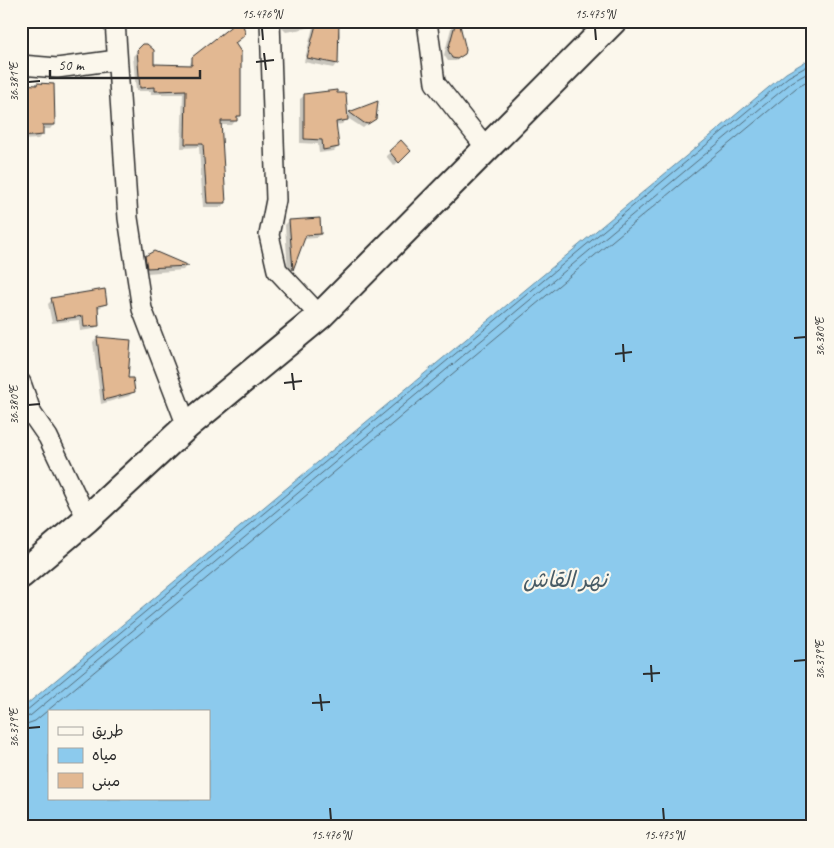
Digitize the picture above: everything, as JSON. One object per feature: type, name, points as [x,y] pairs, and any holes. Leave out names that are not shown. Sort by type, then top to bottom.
[{"type":"main road","points":[[21,575],[87,519],[187,426],[320,316],[487,149],[599,26]]},
{"type":"street","points":[[115,21],[116,60],[128,218],[142,309],[187,426]]},
{"type":"street","points":[[270,21],[276,200],[269,235],[277,270],[320,316]]},
{"type":"street","points":[[427,21],[434,83],[487,149]]},
{"type":"street","points":[[21,65],[57,68],[116,60]]},
{"type":"street","points":[[21,383],[32,414],[48,437],[87,519]]},
{"type":"water","name":"نهر القاش","points":[[813,57],[813,827],[21,827],[21,709],[786,73]]},
{"type":"building","points":[[317,21],[339,21],[338,64],[307,58]]},
{"type":"building","points":[[456,21],[459,21],[466,50],[465,54],[457,59],[452,58],[448,50]]},
{"type":"building","points":[[242,23],[245,31],[244,36],[235,43],[241,52],[241,116],[237,116],[237,121],[221,121],[226,203],[207,203],[203,144],[185,144],[186,90],[155,91],[155,87],[140,88],[137,50],[143,44],[147,44],[154,50],[154,64],[192,65],[192,57],[234,24]]},
{"type":"building","points":[[37,83],[54,84],[55,125],[43,125],[43,135],[21,137],[21,84],[37,85]]},
{"type":"building","points":[[337,90],[337,93],[346,93],[348,120],[336,122],[339,147],[323,150],[322,140],[304,139],[304,94]]},
{"type":"building","points":[[378,101],[376,119],[368,124],[349,112]]},
{"type":"building","points":[[401,140],[411,151],[399,163],[389,151]]},
{"type":"building","points":[[320,218],[321,234],[306,235],[293,270],[289,220]]},
{"type":"building","points":[[154,251],[189,266],[147,268],[145,256]]},
{"type":"building","points":[[105,289],[107,304],[98,306],[99,326],[84,327],[83,316],[56,320],[51,298]]},
{"type":"building","points":[[97,337],[131,340],[128,378],[133,378],[135,392],[104,400]]}]
